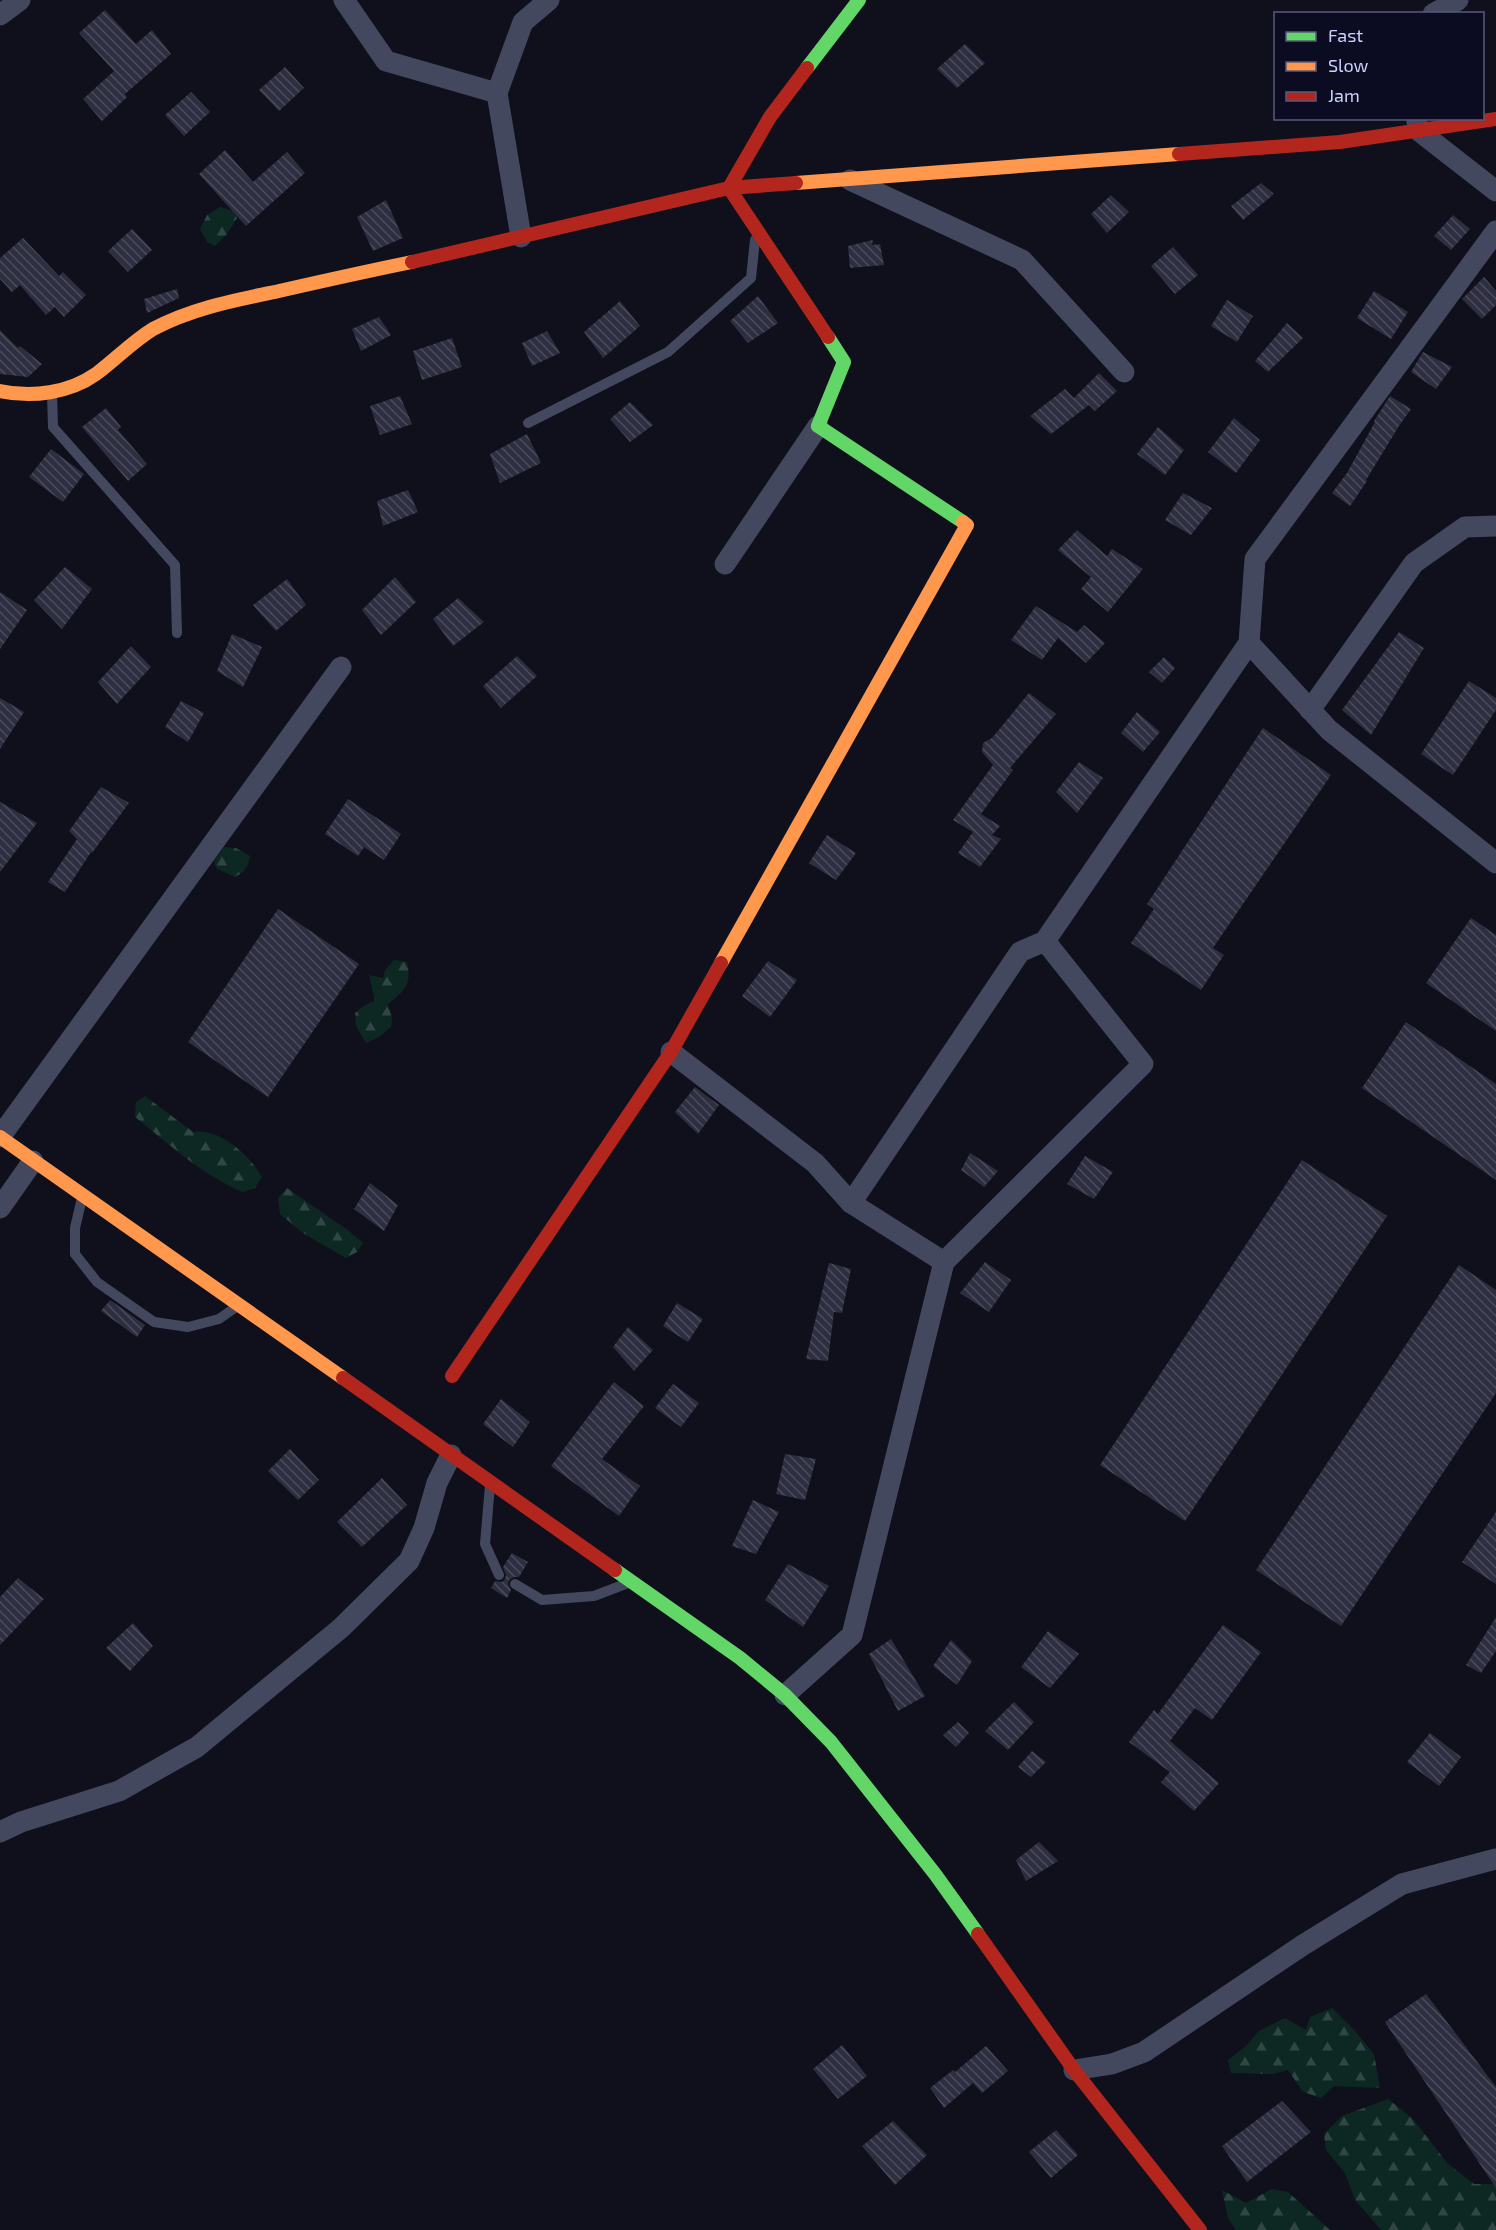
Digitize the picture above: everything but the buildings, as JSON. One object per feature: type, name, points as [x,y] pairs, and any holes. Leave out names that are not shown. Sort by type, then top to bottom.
[{"type":"street","points":[[0,15],[20,0]]},
{"type":"street","points":[[344,0],[386,61],[497,93]]},
{"type":"street","points":[[521,237],[497,93],[523,22],[549,0]]},
{"type":"street","points":[[729,188],[770,117],[859,0]]},
{"type":"street","points":[[1437,12],[1458,0]]},
{"type":"street","points":[[0,391],[9,394],[52,393],[90,377],[137,339],[174,318],[210,306],[729,188],[1340,142],[1417,125],[1483,120]]},
{"type":"street","points":[[1417,125],[1496,191]]},
{"type":"street","points":[[850,179],[1022,260],[1124,372]]},
{"type":"street","points":[[725,564],[818,426],[844,362],[729,188]]},
{"type":"street","points":[[851,1203],[1020,952],[1045,941],[1249,643],[1256,560],[1496,231]]},
{"type":"street","points":[[452,1376],[671,1052],[967,525],[818,426]]},
{"type":"street","points":[[1310,710],[1414,563],[1465,526],[1496,526]]},
{"type":"street","points":[[1249,643],[1329,730],[1496,863]]},
{"type":"street","points":[[341,667],[0,1137],[740,1658],[786,1695],[831,1742],[935,1874],[1074,2070],[1200,2230]]},
{"type":"street","points":[[786,1695],[852,1635],[944,1262],[1143,1064],[1045,941]]},
{"type":"street","points":[[671,1052],[815,1163],[851,1203],[944,1262]]},
{"type":"street","points":[[0,1208],[33,1161]]},
{"type":"street","points":[[0,1832],[21,1822],[119,1791],[197,1747],[341,1628],[410,1561],[424,1528],[438,1483],[451,1455]]},
{"type":"street","points":[[1074,2070],[1112,2064],[1144,2052],[1303,1945],[1402,1884],[1496,1859]]},
{"type":"lane","points":[[528,423],[668,352],[751,278],[756,231],[729,188]]},
{"type":"lane","points":[[52,393],[53,427],[175,566],[177,633]]},
{"type":"lane","points":[[82,1196],[75,1228],[75,1254],[97,1282],[154,1322],[188,1327],[219,1319],[238,1305]]},
{"type":"lane","points":[[491,1483],[485,1544],[499,1575]]},
{"type":"lane","points":[[515,1584],[542,1600],[594,1596],[631,1582]]},
{"type":"green space","points":[[220,207],[233,211],[237,218],[227,234],[215,246],[207,242],[200,229],[207,215]]},
{"type":"green space","points":[[224,847],[236,848],[250,856],[246,869],[235,877],[217,869],[214,861]]},
{"type":"green space","points":[[394,960],[407,962],[408,982],[403,991],[388,1004],[392,1018],[391,1027],[379,1037],[366,1043],[356,1026],[355,1013],[375,1001],[369,975],[383,978],[385,970]]},
{"type":"green space","points":[[145,1096],[193,1132],[213,1134],[242,1152],[262,1177],[255,1188],[243,1192],[214,1177],[186,1158],[135,1117],[136,1102]]},
{"type":"green space","points":[[287,1188],[363,1243],[357,1252],[346,1258],[303,1233],[280,1214],[278,1198]]},
{"type":"green space","points":[[1332,2008],[1374,2054],[1380,2088],[1334,2086],[1321,2098],[1303,2092],[1288,2070],[1272,2074],[1231,2073],[1228,2060],[1246,2046],[1259,2031],[1285,2018],[1306,2030],[1310,2017]]},
{"type":"green space","points":[[1388,2099],[1412,2118],[1448,2164],[1474,2184],[1496,2184],[1496,2230],[1381,2230],[1355,2200],[1345,2173],[1326,2150],[1324,2134],[1342,2116]]},
{"type":"green space","points":[[1272,2189],[1288,2192],[1330,2230],[1236,2230],[1228,2218],[1222,2190],[1246,2203]]},
{"type":"traffic: fast","points":[[807,68],[859,0]]},
{"type":"traffic: fast","points":[[828,337],[844,362],[818,426],[963,522]]},
{"type":"traffic: fast","points":[[615,1570],[740,1658],[785,1695],[831,1742],[935,1874],[978,1934]]},
{"type":"traffic: slow","points":[[796,183],[1179,154]]},
{"type":"traffic: slow","points":[[0,391],[37,394],[74,386],[96,374],[153,329],[183,315],[247,298],[412,262]]},
{"type":"traffic: slow","points":[[721,963],[967,525],[963,522]]},
{"type":"traffic: slow","points":[[0,1137],[343,1378]]},
{"type":"traffic: jam","points":[[807,68],[770,117],[729,188],[828,337]]},
{"type":"traffic: jam","points":[[1179,154],[1340,142],[1496,119]]},
{"type":"traffic: jam","points":[[412,262],[729,188],[796,183]]},
{"type":"traffic: jam","points":[[452,1376],[671,1052],[721,963]]},
{"type":"traffic: jam","points":[[343,1378],[615,1570]]},
{"type":"traffic: jam","points":[[978,1934],[1074,2070],[1200,2230]]}]
